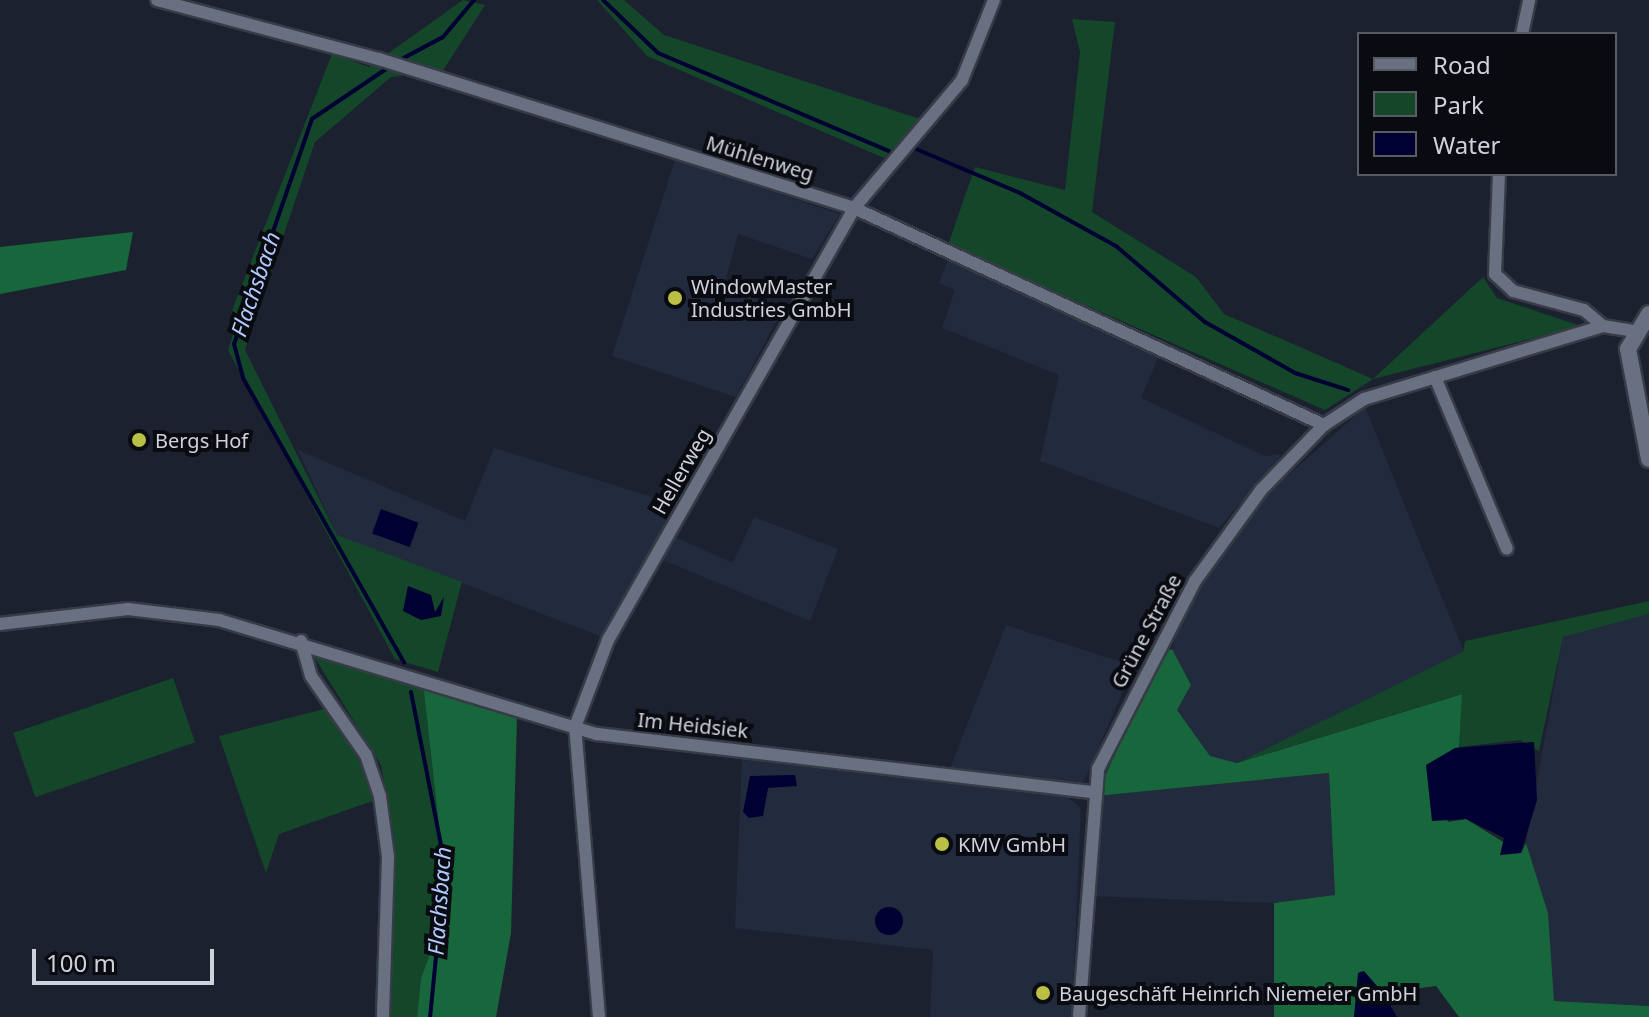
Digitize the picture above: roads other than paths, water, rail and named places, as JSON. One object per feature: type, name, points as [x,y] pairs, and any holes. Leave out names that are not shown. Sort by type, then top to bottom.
[{"type":"street","name":"Mühlenweg","points":[[157,0],[379,59],[854,208],[1324,425]]},
{"type":"street","name":"Hellerweg","points":[[599,1017],[575,727],[619,611],[854,208],[962,80],[994,0]]},
{"type":"street","points":[[1522,32],[1529,0]]},
{"type":"street","name":"Grüne Straße","points":[[1499,176],[1495,274],[1513,291],[1584,310],[1603,326]]},
{"type":"street","points":[[1649,314],[1634,331],[1629,369],[1649,459]]},
{"type":"street","name":"Grüne Straße","points":[[1079,1017],[1092,792],[1113,734],[1195,581],[1261,490],[1324,425],[1364,399],[1603,326],[1634,331]]},
{"type":"street","points":[[1435,377],[1507,549]]},
{"type":"street","name":"Im Heidsiek","points":[[0,624],[128,609],[301,641],[575,727],[1092,792]]},
{"type":"street","points":[[301,641],[311,676],[366,755],[380,796],[388,857],[383,1017]]},
{"type":"water","points":[[381,509],[419,523],[410,547],[372,533]]},
{"type":"water","points":[[408,586],[431,595],[435,612],[444,597],[441,616],[421,620],[403,611]]},
{"type":"water","points":[[1534,742],[1537,800],[1521,853],[1500,855],[1504,838],[1466,819],[1432,821],[1426,765],[1455,748]]},
{"type":"water","points":[[795,775],[797,786],[768,788],[763,816],[749,818],[743,812],[750,776]]},
{"type":"water","points":[[889,907],[899,911],[903,921],[899,931],[889,935],[879,931],[875,921],[879,911]]},
{"type":"water","points":[[1364,971],[1383,993],[1397,1017],[1354,1017],[1358,973]]},
{"type":"waterway","name":"Flachsbach","points":[[396,62],[443,37],[474,0]]},
{"type":"waterway","points":[[603,0],[658,53],[889,151]]},
{"type":"waterway","name":"Flachsbach","points":[[389,67],[312,119],[234,344],[243,378],[404,663]]},
{"type":"waterway","points":[[916,149],[1020,193],[1116,246],[1205,322],[1295,373],[1348,390]]},
{"type":"waterway","name":"Flachsbach","points":[[411,692],[445,865],[430,1017]]},
{"type":"place","name":"WindowMaster Industries GmbH","points":[[675,298]]},
{"type":"place","name":"Bergs Hof","points":[[139,440]]},
{"type":"place","name":"KMV GmbH","points":[[942,844]]},
{"type":"place","name":"Baugeschäft Heinrich Niemeier GmbH","points":[[1043,993]]}]
